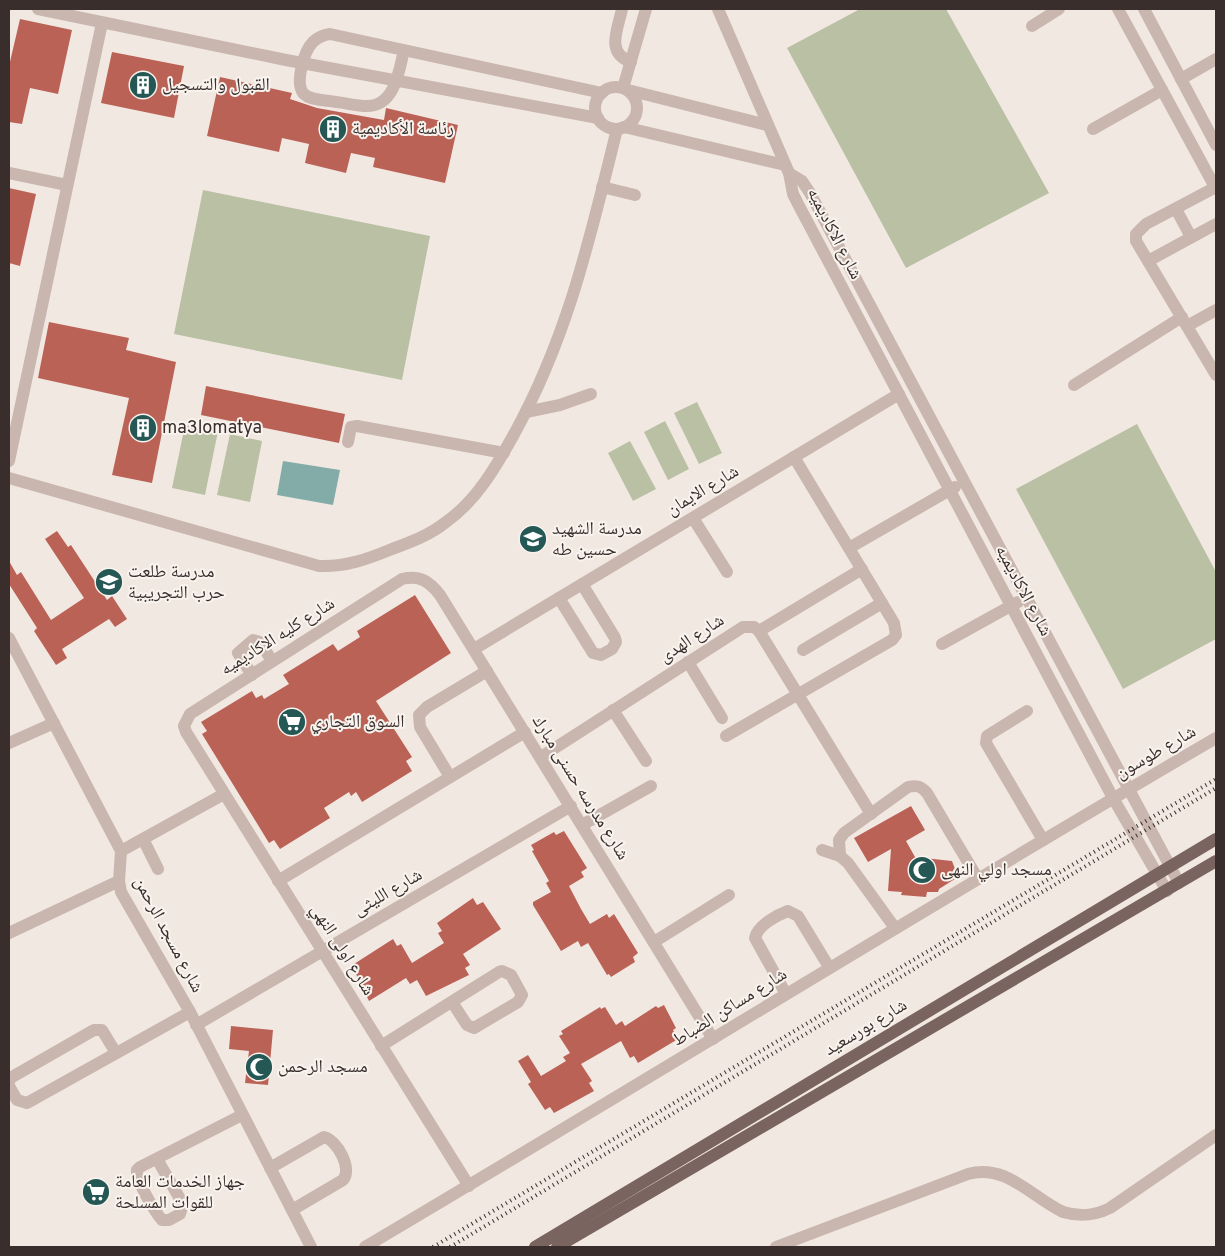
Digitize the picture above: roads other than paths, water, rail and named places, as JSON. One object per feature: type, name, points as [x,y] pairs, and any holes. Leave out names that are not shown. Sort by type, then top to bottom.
[{"type":"main road","name":"شارع بورسعيد","points":[[534,1247],[1156,873],[1216,839]]},
{"type":"main road","name":"شارع بورسعيد","points":[[557,1247],[1216,861]]},
{"type":"street","points":[[38,9],[304,63],[598,118]]},
{"type":"street","points":[[622,9],[614,45],[620,56],[631,62]]},
{"type":"street","points":[[625,89],[646,9]]},
{"type":"street","points":[[1032,26],[1059,9]]},
{"type":"street","points":[[1118,9],[1216,188],[1146,224],[1136,234],[1136,241],[1216,375]]},
{"type":"street","points":[[720,10],[787,169]]},
{"type":"street","points":[[1129,30],[1146,14],[1216,145]]},
{"type":"street","points":[[9,461],[102,23]]},
{"type":"street","points":[[404,50],[397,80],[386,98],[368,106],[313,98],[303,92],[300,86],[304,63],[311,43],[319,36],[330,34],[404,50],[602,93]]},
{"type":"street","points":[[1093,129],[1165,95],[1184,84],[1216,59]]},
{"type":"street","points":[[1151,70],[1171,60]]},
{"type":"street","points":[[767,124],[615,87],[602,93],[597,100],[598,118],[603,124],[787,169]]},
{"type":"street","points":[[9,478],[304,562],[335,567],[364,560],[418,539],[447,522],[472,499],[504,453],[526,412],[564,326],[620,128],[632,122],[637,114],[634,96],[625,89]]},
{"type":"street","points":[[1188,137],[1206,127]]},
{"type":"street","name":"شارع الاكاديميه","points":[[787,169],[802,181],[810,193],[1179,883]]},
{"type":"street","name":"شارع الاكاديميه","points":[[787,169],[793,194],[1113,798],[1167,891]]},
{"type":"street","points":[[9,173],[67,185]]},
{"type":"street","points":[[602,187],[635,195]]},
{"type":"street","points":[[1176,209],[1191,237]]},
{"type":"street","points":[[1148,261],[1216,224]]},
{"type":"street","points":[[846,294],[860,287]]},
{"type":"street","points":[[1074,385],[1184,322],[1216,310]]},
{"type":"street","points":[[526,412],[560,405],[592,394]]},
{"type":"street","name":"شارع الايمان","points":[[474,649],[899,394]]},
{"type":"street","points":[[348,442],[351,428],[357,426],[504,453]]},
{"type":"street","points":[[726,736],[892,640],[897,629],[794,456]]},
{"type":"street","points":[[850,548],[964,482]]},
{"type":"street","points":[[693,518],[727,572]]},
{"type":"street","points":[[862,569],[759,631],[870,814]]},
{"type":"street","name":"شارع مدرسه حسنى مبارك","points":[[402,579],[413,576],[423,578],[432,584],[571,806],[713,1039]]},
{"type":"street","name":"شارع كليه الاكاديميه","points":[[186,732],[184,726],[190,714],[402,579]]},
{"type":"street","points":[[559,598],[593,653],[601,655],[612,649],[615,646],[615,638],[582,584]]},
{"type":"street","points":[[942,644],[1026,597]]},
{"type":"street","points":[[803,650],[882,603]]},
{"type":"street","name":"شارع الهدى","points":[[540,757],[743,626],[754,627],[759,631]]},
{"type":"street","points":[[9,638],[121,851],[224,794]]},
{"type":"street","points":[[252,675],[238,653],[253,640],[260,642],[272,661]]},
{"type":"street","points":[[688,662],[722,718]]},
{"type":"street","points":[[450,777],[420,727],[420,715],[427,707],[487,671]]},
{"type":"street","points":[[613,710],[646,761]]},
{"type":"street","points":[[1028,711],[987,736],[986,743],[1043,840]]},
{"type":"street","points":[[9,743],[54,723]]},
{"type":"street","name":"شارع اولى النهي","points":[[186,732],[469,1186]]},
{"type":"street","points":[[278,881],[525,732]]},
{"type":"street","name":"شارع طوسون","points":[[1113,798],[1216,738]]},
{"type":"street","points":[[840,856],[840,840],[844,832],[908,787],[915,785],[922,787],[978,879]]},
{"type":"street","points":[[582,825],[651,786]]},
{"type":"street","name":"شارع مساكن الضباط","points":[[365,1247],[1113,798]]},
{"type":"street","name":"شارع الليثى","points":[[196,1025],[571,806]]},
{"type":"street","points":[[143,839],[158,869]]},
{"type":"street","points":[[822,850],[840,856],[848,863],[895,928]]},
{"type":"street","name":"شارع مسجد الرحمن","points":[[121,851],[118,881],[121,892],[190,1012],[311,1247]]},
{"type":"street","points":[[9,933],[118,881]]},
{"type":"street","points":[[654,942],[729,895]]},
{"type":"street","points":[[786,994],[755,938],[760,928],[783,913],[794,912],[798,916],[829,967]]},
{"type":"street","points":[[382,1046],[452,1002],[502,971],[511,975],[522,995],[518,1002],[474,1028],[467,1025],[452,1002]]},
{"type":"street","points":[[9,1086],[17,1100],[27,1103],[190,1012]]},
{"type":"street","points":[[9,1081],[12,1077],[94,1030],[102,1030],[116,1053]]},
{"type":"street","points":[[157,1159],[183,1204],[180,1214],[166,1221],[159,1216],[136,1173],[140,1167],[242,1115]]},
{"type":"street","points":[[776,1247],[968,1174],[982,1171],[1006,1176],[1063,1212],[1073,1215],[1093,1214],[1110,1208],[1216,1135]]},
{"type":"street","points":[[270,1168],[324,1137],[333,1142],[348,1168],[346,1177],[343,1180],[292,1210]]},
{"type":"water","points":[[283,461],[340,470],[333,505],[277,495]]},
{"type":"railway","points":[[433,1247],[1216,779]]},
{"type":"railway","points":[[450,1247],[1216,788]]},
{"type":"place","name":"القبول والتسجيل","points":[[143,85]]},
{"type":"place","name":"رئاسة الأكاديمية","points":[[333,129]]},
{"type":"place","name":"ma3lomatya","points":[[143,428]]},
{"type":"place","name":"مدرسة الشهيد حسين طه","points":[[533,539]]},
{"type":"place","name":"مدرسة طلعت حرب التجريبية","points":[[109,582]]},
{"type":"place","name":"السوق التجاري","points":[[292,722]]},
{"type":"place","name":"مسجد اولي النهى","points":[[922,870]]},
{"type":"place","name":"مسجد الرحمن","points":[[259,1067]]},
{"type":"place","name":"جهاز الخدمات العامة للقوات المسلحة","points":[[96,1192]]}]
